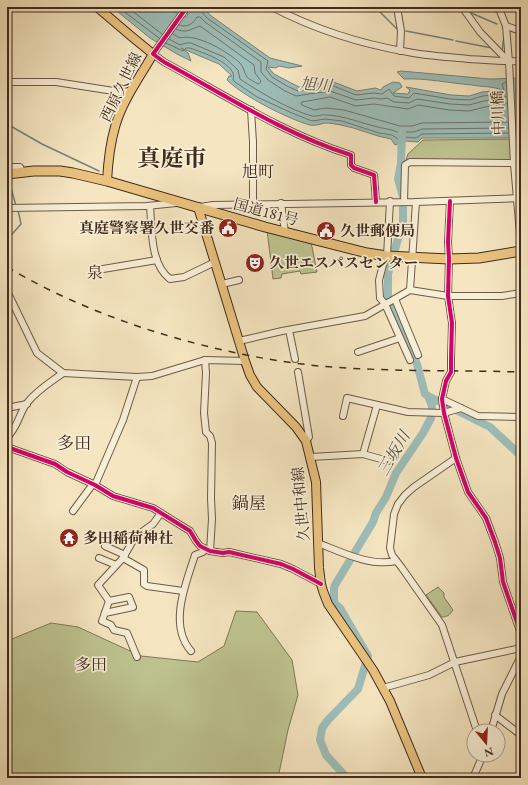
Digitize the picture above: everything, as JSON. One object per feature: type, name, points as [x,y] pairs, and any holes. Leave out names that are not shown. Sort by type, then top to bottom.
[{"type":"highway","name":"国道181号","points":[[7,174],[60,171],[107,182],[198,207],[212,208],[285,232],[367,253],[449,259],[479,258],[521,251]]},
{"type":"main road","name":"西原久世線","points":[[97,7],[153,54],[131,91],[115,126],[110,152],[107,182]]},
{"type":"main road","name":"久世中和線","points":[[198,207],[244,361],[257,387],[296,427],[306,441],[316,482],[321,584],[328,604],[384,688],[422,778]]},
{"type":"street","points":[[187,7],[153,54],[164,62],[295,134],[323,146],[351,155],[351,165],[354,168],[374,175],[376,202]]},
{"type":"street","points":[[272,7],[330,32],[400,51],[440,56],[521,62]]},
{"type":"street","points":[[398,7],[401,31],[400,51]]},
{"type":"street","points":[[462,7],[480,32],[509,62]]},
{"type":"street","points":[[495,7],[500,11],[506,26],[521,31]]},
{"type":"street","name":"中川橋","points":[[506,26],[514,164],[521,246]]},
{"type":"street","points":[[7,82],[56,82],[120,92],[131,91]]},
{"type":"street","points":[[251,110],[253,204]]},
{"type":"street","points":[[404,202],[406,165],[410,162],[521,163]]},
{"type":"street","points":[[7,167],[20,167],[22,172]]},
{"type":"street","points":[[212,208],[281,203],[416,202],[518,198]]},
{"type":"street","points":[[384,688],[429,675],[455,662],[521,648],[521,634],[503,582],[496,542],[486,518],[468,492],[456,458],[444,413],[442,399],[446,381],[451,372],[452,358],[452,323],[448,296],[450,201]]},
{"type":"street","points":[[7,208],[150,206],[179,202]]},
{"type":"street","points":[[393,202],[392,256],[383,265],[379,280],[380,298],[386,304],[410,360]]},
{"type":"street","points":[[410,290],[416,202]]},
{"type":"street","points":[[281,203],[285,232]]},
{"type":"street","points":[[150,206],[150,233],[157,260],[163,274],[170,279],[184,277],[215,262]]},
{"type":"street","points":[[97,270],[157,260]]},
{"type":"street","points":[[222,284],[239,280]]},
{"type":"street","points":[[239,341],[366,316],[410,290],[448,296],[502,296],[521,293]]},
{"type":"street","points":[[7,291],[37,353],[64,373],[137,377],[152,376],[205,360],[244,361]]},
{"type":"street","points":[[394,299],[418,355]]},
{"type":"street","points":[[289,330],[295,359]]},
{"type":"street","points":[[358,352],[400,338]]},
{"type":"street","points":[[191,650],[185,644],[179,618],[183,591],[195,555],[207,549],[212,519],[212,443],[210,436],[206,432],[204,414],[206,373],[205,360]]},
{"type":"street","points":[[298,372],[309,437],[306,441]]},
{"type":"street","points":[[7,437],[15,428],[27,404],[40,390],[64,373]]},
{"type":"street","points":[[73,511],[94,484],[123,420],[137,377]]},
{"type":"street","points":[[343,416],[346,398],[408,412],[444,413],[461,408]]},
{"type":"street","points":[[442,399],[478,416],[521,417]]},
{"type":"street","points":[[7,408],[27,404]]},
{"type":"street","points":[[363,454],[377,405]]},
{"type":"street","points":[[7,447],[55,464],[67,472],[94,484],[113,496],[153,508],[190,531],[200,546],[223,553],[229,552],[282,564],[321,584]]},
{"type":"street","points":[[311,458],[363,454],[388,461]]},
{"type":"street","points":[[456,458],[414,487],[398,504],[394,514],[390,548],[396,561],[442,625],[474,723]]},
{"type":"street","points":[[109,601],[98,585],[124,556],[135,537],[153,524],[161,513]]},
{"type":"street","points":[[318,543],[366,561],[376,563],[396,561]]},
{"type":"street","points":[[105,546],[124,556],[144,570],[144,584],[147,586],[183,591]]},
{"type":"street","points":[[99,558],[116,565]]},
{"type":"street","points":[[104,613],[133,607],[129,597],[109,601]]},
{"type":"street","points":[[109,601],[102,621],[111,625],[114,630],[128,633],[138,657]]},
{"type":"street","points":[[492,723],[502,694],[521,656]]},
{"type":"street","points":[[495,715],[517,732],[521,733]]},
{"type":"street","points":[[473,778],[480,763]]},
{"type":"green space","points":[[521,139],[521,160],[406,160],[408,154],[423,140]]},
{"type":"green space","points":[[267,230],[311,242],[317,272],[301,274],[300,271],[282,274],[281,278],[273,279]]},
{"type":"green space","points":[[438,587],[444,593],[444,597],[453,610],[445,617],[442,617],[426,595]]},
{"type":"green space","points":[[236,611],[257,612],[292,660],[298,695],[288,730],[278,778],[7,778],[7,645],[12,639],[51,623],[78,627],[141,656],[198,662],[224,646]]},
{"type":"water","name":"旭川","points":[[112,7],[168,7],[169,9],[185,17],[188,15],[184,7],[203,7],[210,15],[270,58],[302,66],[289,68],[279,66],[276,68],[268,67],[274,74],[299,87],[331,81],[357,91],[375,88],[381,90],[383,87],[393,82],[400,83],[402,87],[393,93],[408,94],[410,90],[406,87],[451,95],[469,96],[482,92],[502,90],[491,87],[421,79],[404,79],[397,72],[401,71],[490,79],[521,78],[521,136],[505,138],[422,138],[418,142],[405,141],[395,145],[391,139],[347,126],[327,123],[310,125],[254,100],[227,80],[229,76],[232,76],[219,64],[181,48],[188,53],[191,61],[177,54],[150,38]]},
{"type":"waterway","points":[[375,7],[398,30]]},
{"type":"waterway","points":[[471,13],[497,24]]},
{"type":"waterway","points":[[406,31],[453,40]]},
{"type":"waterway","points":[[512,31],[521,35]]},
{"type":"waterway","points":[[502,51],[504,37]]},
{"type":"waterway","points":[[456,41],[492,48]]},
{"type":"waterway","points":[[7,124],[42,144],[99,171]]},
{"type":"waterway","name":"三坂川","points":[[347,778],[326,755],[320,740],[322,728],[358,689],[368,656],[340,608],[334,603],[334,588],[373,522],[396,473],[423,433],[431,418],[432,406],[428,396],[425,394],[417,364],[388,297],[388,274],[403,222],[403,197],[398,179],[401,163],[402,131]]},
{"type":"waterway","points":[[8,177],[16,206]]},
{"type":"waterway","points":[[7,240],[21,224],[18,210]]},
{"type":"waterway","points":[[428,396],[490,427],[521,456]]},
{"type":"railway","points":[[7,267],[79,304],[118,319],[158,333],[239,353],[279,361],[344,368],[521,372]]},
{"type":"cycle path","points":[[187,7],[153,54],[164,62],[278,125],[351,155],[351,165],[354,168],[374,175],[376,202]]},
{"type":"cycle path","points":[[450,201],[448,296],[452,323],[451,372],[446,381],[442,399],[444,413],[456,458],[468,492],[486,518],[495,542],[500,558],[503,582],[521,634],[521,648]]},
{"type":"cycle path","points":[[7,447],[55,464],[67,472],[95,485],[113,496],[153,508],[190,531],[200,546],[210,551],[223,553],[229,552],[281,564],[321,584]]},
{"type":"place","name":"真庭警察署久世交番","points":[[228,228]]},
{"type":"place","name":"久世郵便局","points":[[326,231]]},
{"type":"place","name":"久世エスパスセンター","points":[[255,263]]},
{"type":"place","name":"多田稲荷神社","points":[[69,538]]},
{"type":"district","name":"真庭市","points":[[172,158]]},
{"type":"district","name":"旭町","points":[[258,171]]},
{"type":"district","name":"泉","points":[[95,272]]},
{"type":"district","name":"多田","points":[[74,443]]},
{"type":"district","name":"鍋屋","points":[[249,503]]},
{"type":"district","name":"多田","points":[[91,664]]}]
